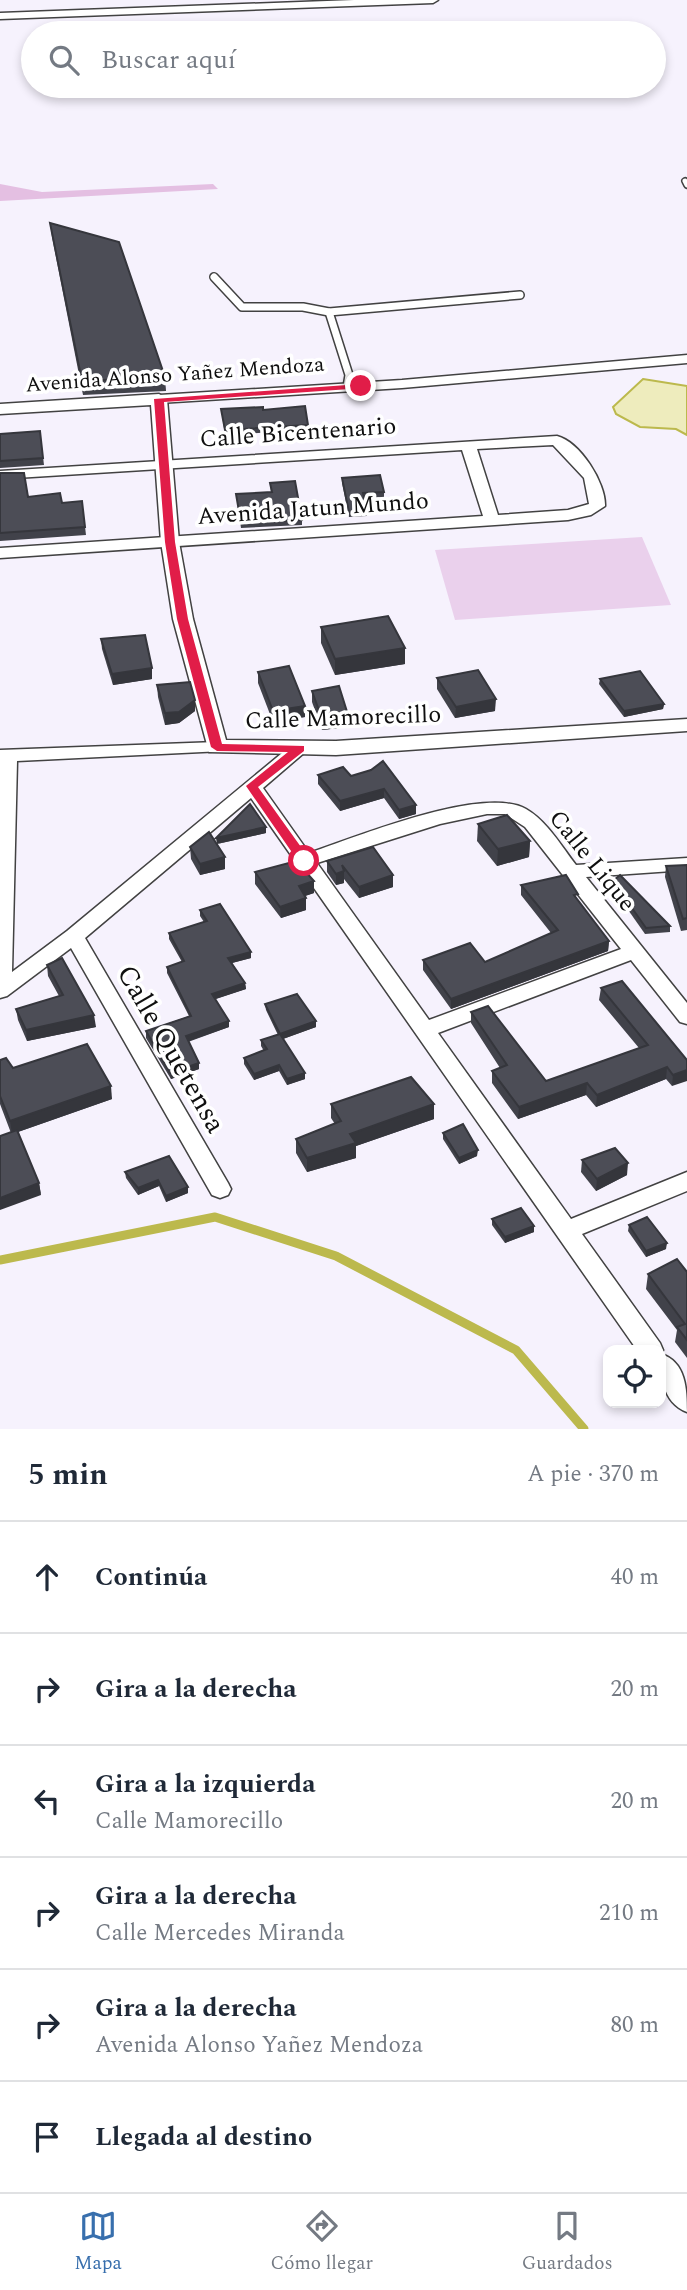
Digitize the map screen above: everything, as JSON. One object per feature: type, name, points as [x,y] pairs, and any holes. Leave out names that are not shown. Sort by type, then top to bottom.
[{"type":"street","points":[[198,4],[270,0]]},
{"type":"street","points":[[0,10],[433,0]]},
{"type":"street","points":[[0,16],[84,6]]},
{"type":"street","name":"Avenida Alonso Yañez Mendoza","points":[[0,409],[346,387],[687,359]]},
{"type":"street","points":[[159,399],[170,542],[183,619],[217,747]]},
{"type":"street","name":"Calle Bicentenario","points":[[0,475],[557,440],[583,464],[599,496],[597,506],[586,513]]},
{"type":"street","points":[[468,445],[492,519]]},
{"type":"street","name":"Avenida Jatun Mundo","points":[[0,552],[586,513]]},
{"type":"street","name":"Calle Mamorecillo","points":[[4,755],[217,747],[299,748],[687,725]]},
{"type":"street","points":[[1,990],[74,936],[299,748]]},
{"type":"street","points":[[1,990],[4,755]]},
{"type":"street","points":[[252,786],[647,1345]]},
{"type":"street","name":"Calle Lique","points":[[304,861],[468,810],[505,808],[521,813],[532,823],[687,1017]]},
{"type":"street","points":[[571,872],[687,864]]},
{"type":"street","name":"Calle Quetensa","points":[[74,936],[220,1189]]},
{"type":"street","points":[[424,1030],[633,952]]},
{"type":"street","points":[[566,1231],[687,1181]]},
{"type":"street","points":[[666,1371],[687,1401]]},
{"type":"lane","points":[[214,277],[242,307],[303,307],[329,312],[520,295]]},
{"type":"lane","points":[[329,312],[349,375],[346,387]]},
{"type":"shaded area","points":[[0,184],[42,192],[213,184],[218,189],[0,201]]},
{"type":"shaded area","points":[[643,379],[687,386],[687,435],[676,429],[640,427],[616,414],[613,407]]},
{"type":"shaded area","points":[[642,537],[671,605],[455,620],[435,550]]},
{"type":"building","points":[[50,223],[119,242],[165,377],[82,381]]},
{"type":"building","points":[[305,406],[308,425],[225,430],[221,409],[263,407],[263,410]]},
{"type":"building","points":[[40,431],[43,458],[0,461],[0,434]]},
{"type":"building","points":[[0,473],[24,473],[28,497],[60,493],[62,503],[82,501],[85,527],[0,533]]},
{"type":"building","points":[[380,475],[384,492],[363,493],[367,511],[349,512],[342,478]]},
{"type":"building","points":[[295,481],[302,520],[241,523],[236,494],[272,492],[270,483]]},
{"type":"building","points":[[388,616],[405,648],[335,659],[321,627]]},
{"type":"building","points":[[145,635],[152,668],[112,674],[101,639]]},
{"type":"building","points":[[289,666],[305,706],[273,711],[258,672]]},
{"type":"building","points":[[478,670],[496,699],[456,707],[437,678]]},
{"type":"building","points":[[640,671],[664,704],[624,711],[600,679]]},
{"type":"building","points":[[190,682],[195,700],[179,712],[165,713],[157,685]]},
{"type":"building","points":[[339,686],[348,715],[322,719],[312,691]]},
{"type":"building","points":[[383,761],[416,805],[399,810],[384,789],[340,801],[318,775],[343,767],[351,776],[371,770]]},
{"type":"building","points":[[250,804],[266,827],[216,838]]},
{"type":"building","points":[[507,815],[530,841],[498,849],[478,824]]},
{"type":"building","points":[[209,832],[225,857],[200,864],[190,847]]},
{"type":"building","points":[[373,847],[393,875],[359,887],[342,865],[344,871],[336,874],[327,861]]},
{"type":"building","points":[[296,861],[314,881],[299,886],[306,898],[280,907],[255,872]]},
{"type":"building","points":[[687,865],[687,918],[683,919],[666,866]]},
{"type":"building","points":[[566,875],[578,894],[574,895],[609,941],[451,999],[423,960],[470,943],[485,962],[558,930],[521,885]]},
{"type":"building","points":[[620,875],[670,926],[646,928],[613,881]]},
{"type":"building","points":[[220,904],[251,952],[228,958],[245,983],[212,994],[229,1021],[186,1036],[199,1063],[170,1073],[146,1031],[191,1016],[167,967],[184,961],[169,933],[207,921],[200,910]]},
{"type":"building","points":[[62,958],[94,1015],[26,1030],[16,1009],[63,995],[47,965]]},
{"type":"building","points":[[622,981],[687,1060],[687,1070],[673,1075],[667,1067],[597,1095],[587,1083],[519,1107],[492,1071],[507,1065],[471,1012],[488,1006],[546,1081],[648,1045],[601,988]]},
{"type":"building","points":[[297,994],[316,1021],[280,1034],[265,1004]]},
{"type":"building","points":[[280,1034],[305,1073],[287,1079],[279,1065],[254,1074],[244,1058],[267,1049],[261,1040]]},
{"type":"building","points":[[87,1044],[111,1086],[10,1121],[0,1096],[0,1060],[6,1058],[13,1068]]},
{"type":"building","points":[[411,1077],[434,1104],[350,1134],[356,1143],[307,1158],[296,1139],[341,1121],[331,1104]]},
{"type":"building","points":[[463,1124],[478,1150],[459,1158],[443,1133]]},
{"type":"building","points":[[17,1130],[39,1183],[0,1198],[0,1136]]},
{"type":"building","points":[[615,1148],[628,1163],[597,1179],[582,1160]]},
{"type":"building","points":[[169,1156],[188,1187],[166,1196],[158,1180],[138,1188],[125,1172]]},
{"type":"building","points":[[521,1208],[534,1226],[505,1237],[492,1219]]},
{"type":"building","points":[[647,1217],[667,1243],[646,1251],[629,1225]]},
{"type":"building","points":[[677,1259],[687,1272],[687,1340],[677,1327],[685,1324],[648,1274]]},
{"type":"waterway","points":[[0,1260],[215,1217],[336,1256],[516,1350],[584,1429]]},
{"type":"route","points":[[304,861],[252,786],[299,748],[217,747],[183,619],[170,542],[159,399],[361,386]]}]
